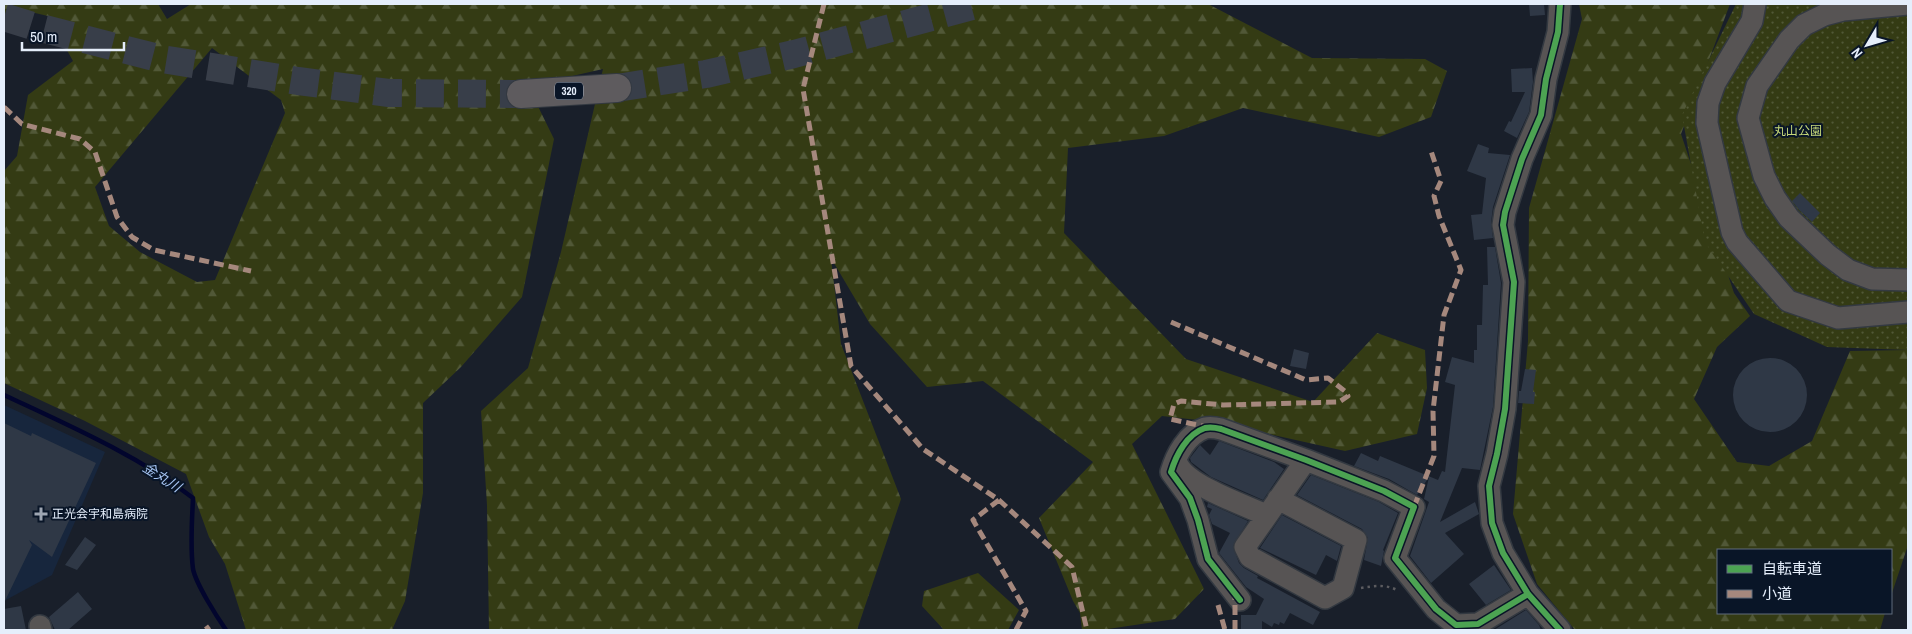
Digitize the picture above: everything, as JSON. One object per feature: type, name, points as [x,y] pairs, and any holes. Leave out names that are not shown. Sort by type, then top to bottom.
[{"type":"highway","name":"320","points":[[521,94],[617,88]]},
{"type":"street","points":[[1560,4],[1558,32],[1546,80],[1540,115],[1522,160],[1505,212],[1503,225],[1514,282],[1505,409],[1489,486],[1492,523],[1503,553],[1528,594],[1560,630]]},
{"type":"street","points":[[1755,4],[1752,21],[1715,83],[1708,104],[1707,123],[1732,232],[1737,242],[1788,301],[1838,318],[1908,312]]},
{"type":"street","points":[[1908,4],[1880,5],[1842,10],[1824,15],[1804,25],[1789,40],[1758,86],[1748,118],[1764,176],[1774,198],[1789,218],[1828,255],[1848,270],[1872,278],[1908,280]]},
{"type":"street","points":[[1240,600],[1208,559],[1190,498],[1171,472],[1179,450],[1196,433],[1207,427],[1222,429],[1306,460],[1384,491],[1414,506],[1395,558],[1436,609],[1456,625],[1478,624],[1528,594]]},
{"type":"street","points":[[1175,458],[1181,471],[1196,483],[1272,507],[1356,540],[1343,588],[1325,598],[1250,557],[1245,547],[1272,507],[1306,460]]},
{"type":"path","points":[[1343,588],[1350,591],[1375,586],[1390,587],[1414,597],[1424,594]]},
{"type":"shaded area","name":"正光会宇和島病院","points":[[4,405],[105,452],[52,575],[4,601]]},
{"type":"green space","points":[[4,4],[158,4],[167,19],[191,4],[1208,4],[1312,58],[1425,59],[1447,71],[1431,117],[1379,137],[1243,108],[1164,136],[1068,148],[1064,233],[1186,359],[1313,402],[1377,333],[1425,350],[1427,388],[1417,434],[1345,451],[1216,422],[1162,416],[1132,444],[1204,589],[1175,619],[1101,630],[1082,630],[1080,613],[1073,601],[1039,518],[1093,462],[983,381],[927,387],[870,324],[831,258],[841,344],[901,499],[857,630],[489,630],[487,505],[481,411],[528,368],[561,252],[603,69],[528,86],[554,139],[522,297],[461,367],[423,403],[423,493],[405,601],[392,630],[246,630],[225,564],[209,537],[186,474],[85,421],[4,383],[4,171],[17,156],[28,95],[73,61],[48,16],[18,9],[4,18]],"holes":[[[212,48],[281,100],[285,113],[215,280],[197,282],[140,252],[109,226],[95,187]]]},
{"type":"green space","points":[[1579,4],[1730,4],[1681,134],[1734,293],[1750,316],[1717,347],[1694,399],[1737,462],[1769,466],[1812,441],[1850,351],[1908,350],[1908,545],[1892,593],[1892,549],[1717,549],[1717,614],[1885,614],[1880,630],[1575,630],[1537,584],[1513,514],[1528,341],[1529,208],[1582,19]]},
{"type":"green space","name":"丸山公園","points":[[1736,4],[1908,4],[1908,350],[1827,347],[1754,314],[1705,242],[1682,115]]},
{"type":"green space","points":[[978,573],[1019,610],[1008,630],[944,630],[922,606],[924,591]]},
{"type":"building","points":[[1529,4],[1544,4],[1545,15],[1530,16]]},
{"type":"building","points":[[1532,68],[1533,82],[1529,112],[1517,138],[1504,131],[1509,121],[1511,122],[1525,92],[1512,92],[1511,69]]},
{"type":"building","points":[[1478,144],[1489,148],[1488,153],[1510,155],[1493,207],[1491,223],[1493,238],[1474,240],[1471,215],[1482,214],[1486,178],[1467,171]]},
{"type":"building","points":[[1800,193],[1820,213],[1812,222],[1792,201]]},
{"type":"building","points":[[1487,247],[1495,247],[1501,283],[1493,407],[1480,470],[1462,468],[1440,522],[1475,502],[1479,514],[1445,533],[1464,554],[1431,583],[1410,556],[1429,502],[1424,499],[1429,477],[1417,495],[1389,479],[1354,466],[1361,453],[1378,461],[1380,456],[1438,480],[1442,471],[1445,472],[1455,385],[1445,382],[1452,357],[1474,363],[1474,350],[1477,350],[1477,325],[1482,325],[1483,285],[1488,285]]},
{"type":"building","points":[[1294,349],[1309,353],[1306,369],[1290,366]]},
{"type":"building","points":[[1770,358],[1784,361],[1796,369],[1804,381],[1807,395],[1804,409],[1796,421],[1784,429],[1770,432],[1756,429],[1744,421],[1736,409],[1733,395],[1736,381],[1744,369],[1756,361]]},
{"type":"building","points":[[1525,369],[1536,370],[1533,392],[1535,392],[1534,404],[1518,403]]},
{"type":"building","name":"正光会宇和島病院","points":[[4,423],[31,436],[32,433],[96,463],[52,557],[29,540],[32,545],[4,603]]},
{"type":"building","points":[[1219,441],[1274,462],[1284,469],[1263,500],[1211,477],[1191,462],[1190,458],[1200,445],[1210,455]]},
{"type":"building","points":[[1311,475],[1379,502],[1398,513],[1383,550],[1381,566],[1364,560],[1368,538],[1362,529],[1297,495]]},
{"type":"building","points":[[1208,503],[1248,521],[1233,546],[1239,563],[1258,576],[1257,578],[1320,612],[1313,625],[1290,613],[1284,624],[1280,622],[1279,625],[1274,623],[1272,627],[1262,621],[1262,630],[1241,630],[1241,615],[1256,615],[1264,599],[1246,587],[1219,553],[1230,533],[1212,524],[1209,515],[1212,509],[1207,507]]},
{"type":"building","points":[[1282,515],[1341,546],[1337,561],[1326,555],[1316,575],[1260,548]]},
{"type":"building","points":[[85,537],[96,545],[77,570],[65,565]]},
{"type":"building","points":[[1494,565],[1511,590],[1486,605],[1469,584]]},
{"type":"building","points":[[78,592],[92,609],[68,630],[55,630],[49,617]]},
{"type":"building","points":[[21,606],[26,630],[4,630],[4,609]]},
{"type":"building","points":[[1526,610],[1541,630],[1494,630]]},
{"type":"waterway","name":"金丸川","points":[[4,395],[125,454],[193,498],[191,542],[193,569],[202,591],[226,630]]},
{"type":"tunnel","points":[[617,88],[706,74],[794,54],[980,4]]},
{"type":"tunnel","points":[[4,17],[162,59],[298,81],[389,93],[521,94]]},
{"type":"marked path","points":[[824,4],[803,89],[851,366],[923,449],[999,500],[973,520],[1026,611],[1016,630]]},
{"type":"marked path","points":[[4,107],[22,124],[80,139],[95,152],[117,217],[132,237],[154,250],[251,271]]},
{"type":"marked path","points":[[1414,507],[1434,456],[1433,411],[1444,315],[1461,270],[1439,216],[1434,196],[1441,181],[1430,148]]},
{"type":"marked path","points":[[1171,322],[1306,380],[1328,378],[1346,392],[1348,396],[1339,402],[1223,405],[1181,401],[1174,404],[1170,419],[1207,427]]},
{"type":"marked path","points":[[999,500],[1072,567],[1087,630]]},
{"type":"marked path","points":[[1235,594],[1235,630]]},
{"type":"marked path","points":[[1218,605],[1225,630]]},
{"type":"marked path","points":[[206,626],[209,630]]},
{"type":"cycle path","points":[[1560,4],[1558,32],[1546,79],[1541,115],[1522,159],[1505,212],[1503,225],[1514,282],[1505,409],[1489,486],[1492,523],[1503,553],[1528,594],[1560,630]]},
{"type":"cycle path","points":[[1240,600],[1208,559],[1190,498],[1171,472],[1183,446],[1193,435],[1205,428],[1221,429],[1306,460],[1384,491],[1414,507],[1395,558],[1436,609],[1456,625],[1478,624],[1528,594]]},
{"type":"place","name":"正光会宇和島病院","points":[[41,514]]}]
